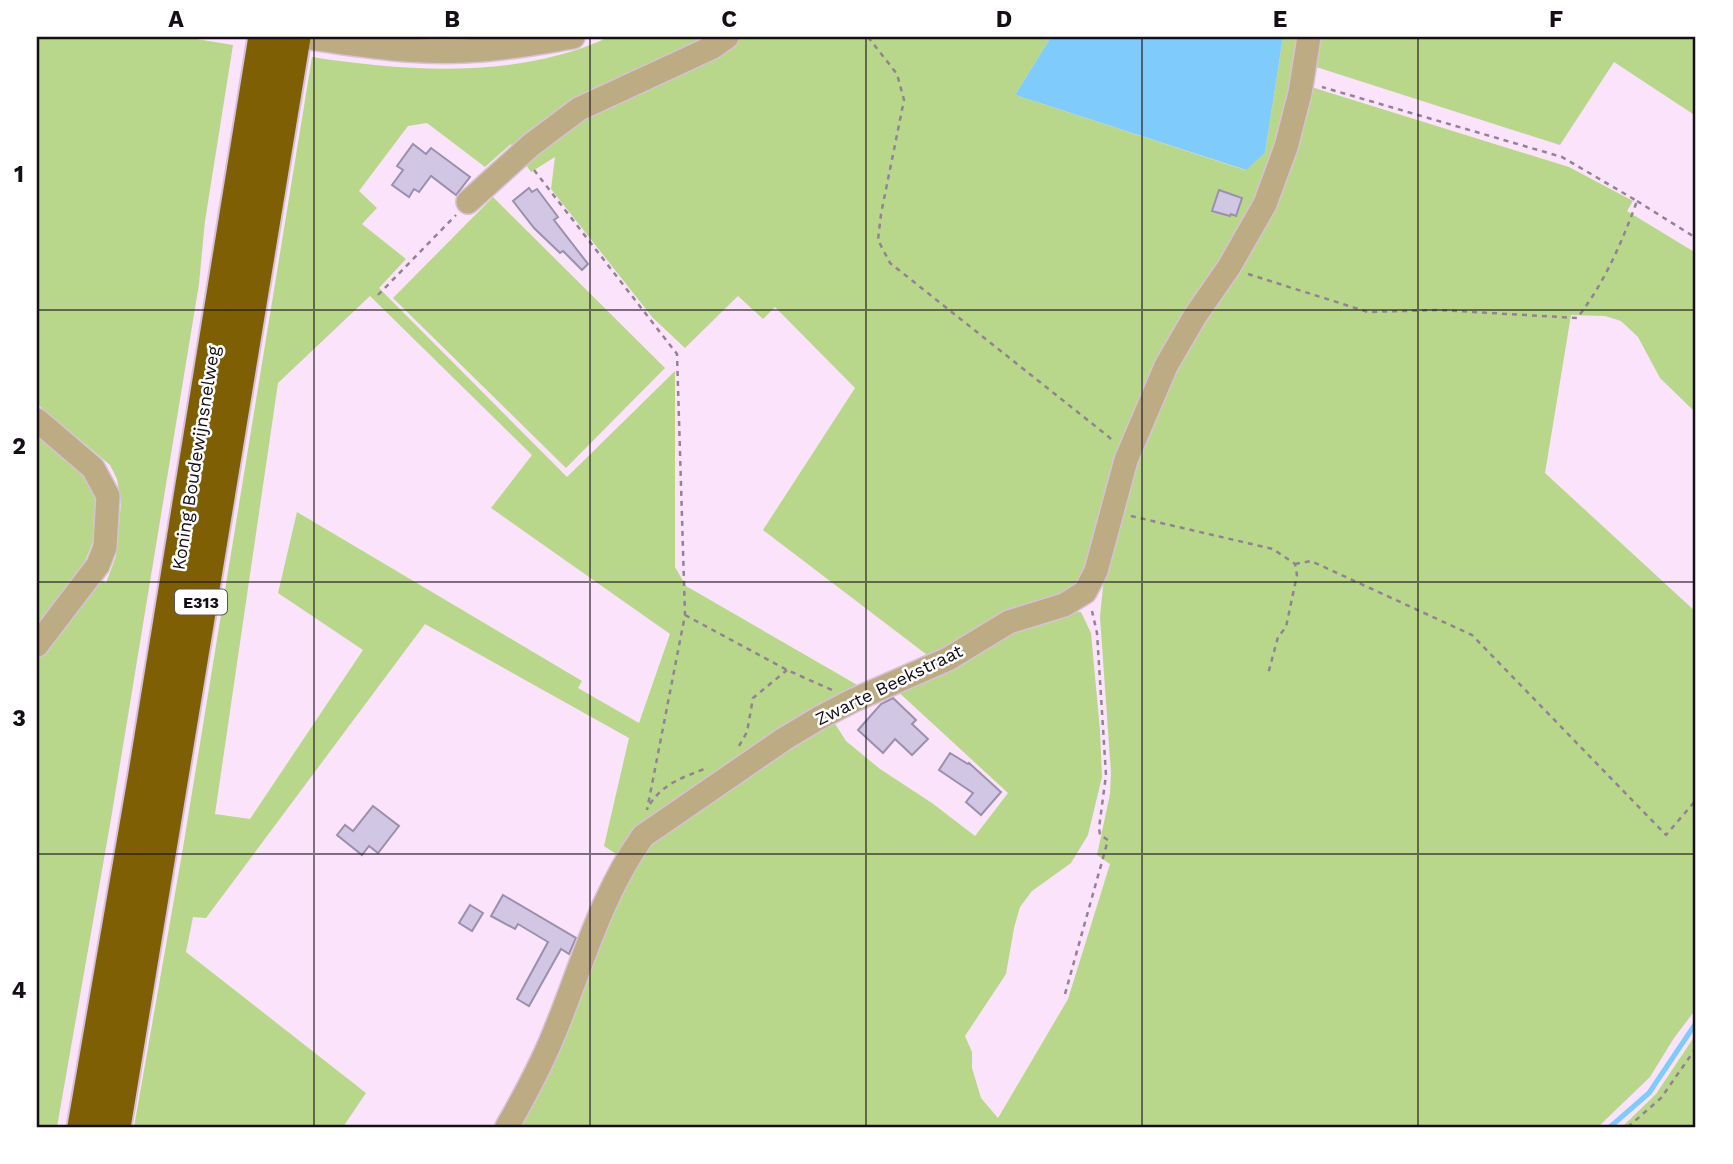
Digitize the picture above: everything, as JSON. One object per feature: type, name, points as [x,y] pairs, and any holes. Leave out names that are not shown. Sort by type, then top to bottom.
[{"type":"highway","name":"Koning Boudewijnsnelweg","points":[[85,1127],[149,753],[265,37]]},
{"type":"highway","name":"Koning Boudewijnsnelweg","points":[[114,1127],[293,37]]},
{"type":"street","points":[[303,37],[367,47],[427,51],[481,50],[573,37]]},
{"type":"street","points":[[468,202],[521,154],[579,109],[713,47],[727,37]]},
{"type":"street","points":[[1085,592],[1096,571],[1126,460],[1166,366],[1195,316],[1229,267],[1265,204],[1286,147],[1302,81],[1309,37]]},
{"type":"street","points":[[37,420],[93,468],[108,496],[105,547],[97,565],[37,645]]},
{"type":"street","name":"Zwarte Beekstraat","points":[[507,1127],[536,1076],[554,1036],[606,900],[628,856],[643,836],[784,738],[854,700],[948,659],[1009,622],[1064,605],[1085,592]]},
{"type":"path","points":[[868,37],[897,74],[904,100],[878,240],[890,263],[1109,437],[1126,460]]},
{"type":"path","points":[[1302,81],[1562,157],[1696,238]]},
{"type":"path","points":[[521,154],[677,354],[685,615],[643,836]]},
{"type":"path","points":[[1229,267],[1368,312],[1439,310],[1577,318],[1587,306],[1622,241],[1637,201]]},
{"type":"path","points":[[379,295],[468,202]]},
{"type":"path","points":[[1111,512],[1273,549],[1295,564],[1311,561],[1472,635],[1666,835],[1696,800]]},
{"type":"path","points":[[1268,674],[1278,637],[1286,627],[1297,575],[1295,564]]},
{"type":"path","points":[[1065,994],[1108,840],[1100,835],[1099,828],[1106,775],[1097,633],[1085,592]]},
{"type":"path","points":[[685,615],[786,670],[854,700]]},
{"type":"path","points":[[738,748],[747,732],[753,698],[786,670]]},
{"type":"path","points":[[648,807],[668,783],[707,767]]},
{"type":"path","points":[[1629,1127],[1661,1098],[1696,1048]]},
{"type":"green space","points":[[37,37],[184,37],[233,45],[205,221],[199,284],[57,1127],[37,1127],[37,431],[72,462],[94,489],[98,503],[98,521],[82,567],[106,583],[116,556],[121,503],[117,479],[110,465],[37,404]]},
{"type":"green space","points":[[609,37],[1051,37],[1015,95],[1245,170],[1265,153],[1283,37],[1302,37],[1267,182],[1242,236],[1183,322],[1161,363],[1128,438],[1083,583],[1072,595],[1009,618],[935,661],[763,530],[855,388],[775,307],[763,319],[738,296],[685,348],[653,318],[551,189],[555,157],[531,172],[511,144],[485,167],[427,123],[408,126],[359,191],[377,208],[362,224],[406,259],[379,288],[567,477],[675,371],[675,567],[686,586],[866,690],[826,707],[781,734],[648,825],[654,832],[830,716],[846,741],[880,769],[932,803],[975,836],[1008,793],[894,688],[937,671],[996,634],[1016,625],[1067,611],[1081,612],[1091,633],[1102,777],[1088,835],[1071,863],[1032,891],[1020,907],[1006,974],[965,1036],[972,1052],[972,1068],[981,1098],[998,1118],[1068,999],[1110,864],[1097,855],[1110,794],[1111,773],[1100,617],[1107,546],[1149,419],[1184,348],[1213,300],[1233,274],[1270,209],[1292,148],[1308,86],[1569,167],[1633,201],[1627,211],[1696,253],[1696,413],[1660,378],[1638,337],[1621,321],[1605,316],[1571,315],[1545,473],[1696,612],[1696,1009],[1650,1077],[1598,1127],[498,1127],[537,1060],[546,1065],[571,1012],[556,1007],[616,854],[604,846],[629,738],[425,624],[206,918],[193,917],[186,952],[366,1093],[343,1127],[134,1127],[182,854],[312,57],[386,66],[463,68],[501,66],[574,51]],"holes":[[[670,61],[676,72],[603,103],[600,91]],[[370,296],[532,455],[491,508],[670,634],[639,723],[578,688],[582,681],[297,512],[278,593],[363,650],[250,819],[215,814],[278,383]]]},
{"type":"green space","points":[[1318,37],[1696,37],[1696,116],[1614,62],[1560,145],[1313,66]]},
{"type":"green space","points":[[493,197],[665,368],[566,468],[393,298]]},
{"type":"green space","points":[[1696,1034],[1696,1127],[1622,1127],[1656,1094]]},
{"type":"water","points":[[1051,37],[1283,37],[1265,153],[1246,170],[1015,95]]},
{"type":"building","points":[[413,144],[426,154],[431,148],[470,177],[456,195],[431,176],[419,192],[414,189],[409,197],[392,185],[403,170],[397,166]]},
{"type":"building","points":[[529,188],[532,192],[537,189],[558,217],[554,220],[588,264],[582,270],[534,228],[513,201]]},
{"type":"building","points":[[1219,190],[1242,198],[1236,216],[1212,211]]},
{"type":"building","points":[[893,698],[916,720],[912,724],[928,739],[912,755],[895,739],[883,753],[858,730],[881,704]]},
{"type":"building","points":[[950,753],[969,763],[1001,792],[981,815],[966,802],[973,793],[939,770]]},
{"type":"building","points":[[373,806],[399,826],[378,853],[369,846],[362,855],[337,835],[345,825],[353,831]]},
{"type":"building","points":[[503,895],[576,938],[569,954],[561,949],[529,1006],[517,999],[548,942],[518,924],[515,929],[491,916]]},
{"type":"building","points":[[470,905],[483,913],[472,931],[459,923]]},
{"type":"waterway","points":[[1610,1127],[1649,1093],[1696,1023]]}]
